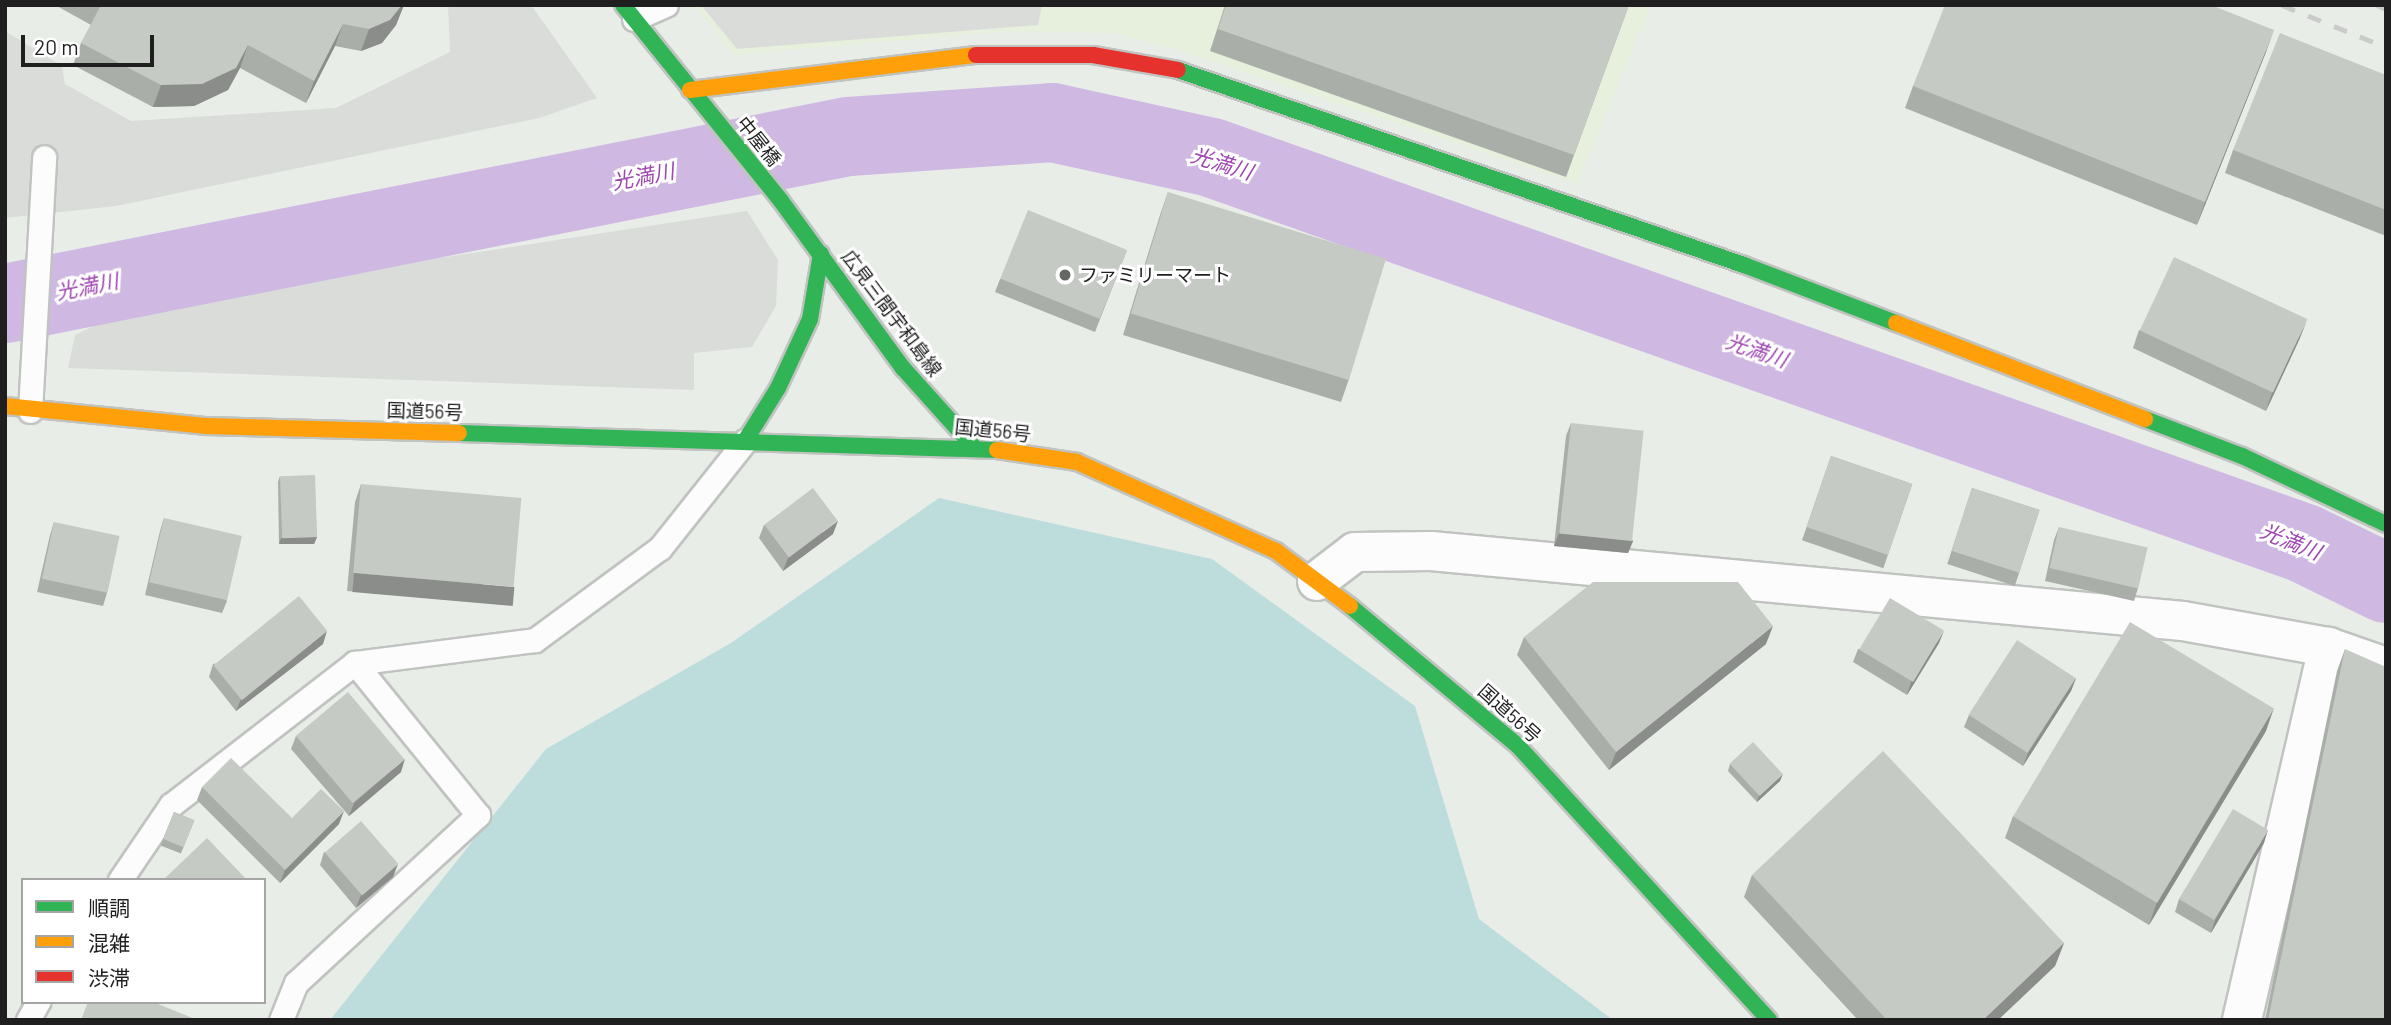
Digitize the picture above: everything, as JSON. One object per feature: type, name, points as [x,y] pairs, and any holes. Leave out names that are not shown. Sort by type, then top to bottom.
[{"type":"main road","points":[[629,12],[690,90],[1001,52],[1093,55],[1186,71],[1744,265],[2242,456],[2386,524]]},
{"type":"main road","name":"中屋橋","points":[[690,90],[780,201]]},
{"type":"main road","name":"広見三間宇和島線","points":[[780,201],[903,368],[974,447]]},
{"type":"main road","points":[[745,441],[778,388],[810,318],[821,254]]},
{"type":"main road","name":"国道56号","points":[[5,406],[30,411],[207,426],[974,447],[1077,462],[1276,551],[1379,627],[1519,747],[1769,1020]]},
{"type":"street","points":[[1317,581],[1354,552],[1431,551],[2183,621],[2328,647],[2386,667]]},
{"type":"street","points":[[2242,1020],[2328,647]]},
{"type":"lane","points":[[629,12],[666,5]]},
{"type":"lane","points":[[30,411],[44,157]]},
{"type":"lane","points":[[121,878],[171,805],[355,663],[535,640],[660,548],[745,441]]},
{"type":"lane","points":[[281,1020],[296,984],[478,815],[355,663]]},
{"type":"lane","points":[[28,1020],[37,1004]]},
{"type":"shaded area","points":[[448,5],[531,5],[597,98],[539,118],[116,206],[5,218],[5,31],[62,66],[65,84],[131,121],[336,108],[450,52]]},
{"type":"shaded area","points":[[694,5],[1651,5],[1577,184],[1175,49],[1114,33],[1006,31],[734,55]]},
{"type":"shaded area","points":[[701,5],[1042,5],[1038,25],[737,49]]},
{"type":"shaded area","points":[[747,211],[778,260],[776,306],[752,347],[694,353],[694,390],[68,368],[75,335],[138,304]]},
{"type":"shaded area","points":[[939,498],[1212,559],[1415,706],[1479,919],[1613,1020],[330,1020],[546,749],[731,643]]},
{"type":"building","points":[[101,5],[402,5],[390,20],[369,29],[343,24],[314,81],[248,45],[236,68],[202,84],[161,85],[81,43]]},
{"type":"building","points":[[1226,5],[1629,5],[1574,155],[1218,29]]},
{"type":"building","points":[[1945,5],[2211,5],[2274,30],[2205,202],[1913,86]]},
{"type":"building","points":[[2280,33],[2386,75],[2386,210],[2233,150]]},
{"type":"building","points":[[1168,192],[1386,259],[1349,380],[1131,313]]},
{"type":"building","points":[[1028,210],[1127,250],[1099,319],[1000,279]]},
{"type":"building","points":[[2174,257],[2307,319],[2273,393],[2140,330]]},
{"type":"building","points":[[1571,423],[1644,431],[1632,541],[1559,533]]},
{"type":"building","points":[[1831,456],[1912,484],[1888,555],[1807,527]]},
{"type":"building","points":[[315,475],[317,537],[282,538],[280,476]]},
{"type":"building","points":[[361,484],[521,498],[514,587],[353,573]]},
{"type":"building","points":[[813,488],[838,521],[789,557],[764,525]]},
{"type":"building","points":[[1972,488],[2040,510],[2019,573],[1952,551]]},
{"type":"building","points":[[164,518],[242,536],[227,600],[149,582]]},
{"type":"building","points":[[54,522],[120,536],[107,593],[42,579]]},
{"type":"building","points":[[2059,527],[2148,547],[2138,588],[2050,568]]},
{"type":"building","points":[[1593,582],[1738,582],[1773,626],[1616,752],[1524,637]]},
{"type":"building","points":[[299,596],[327,631],[242,700],[214,665]]},
{"type":"building","points":[[1890,598],[1944,630],[1913,682],[1859,649]]},
{"type":"building","points":[[2130,622],[2274,709],[2157,903],[2013,817]]},
{"type":"building","points":[[2017,640],[2076,678],[2027,753],[1969,715]]},
{"type":"building","points":[[2345,649],[2386,667],[2386,1020],[2268,1020]]},
{"type":"building","points":[[348,692],[405,759],[352,803],[296,736]]},
{"type":"building","points":[[1753,742],[1783,774],[1760,796],[1730,764]]},
{"type":"building","points":[[1883,751],[2064,943],[1983,1020],[1887,1020],[1752,875]]},
{"type":"building","points":[[231,758],[292,818],[321,789],[344,811],[285,870],[202,787]]},
{"type":"building","points":[[2233,809],[2268,830],[2214,920],[2179,899]]},
{"type":"building","points":[[174,812],[194,820],[184,847],[163,839]]},
{"type":"building","points":[[361,821],[398,864],[362,896],[325,852]]},
{"type":"building","points":[[207,838],[245,878],[165,878]]},
{"type":"building","points":[[87,1004],[158,1004],[195,1019],[195,1020],[81,1020]]},
{"type":"waterway","name":"光満川","points":[[5,303],[848,136],[1052,122],[1211,157],[2304,543],[2386,583]]},
{"type":"railway","points":[[2282,5],[2386,47]]},
{"type":"railway","points":[[2377,5],[2386,9]]},
{"type":"traffic: fast","points":[[623,5],[781,201],[903,368],[974,447]]},
{"type":"traffic: fast","points":[[1178,70],[1744,265],[1896,323]]},
{"type":"traffic: fast","points":[[745,441],[778,388],[810,319],[821,254]]},
{"type":"traffic: fast","points":[[2145,419],[2242,456],[2386,524]]},
{"type":"traffic: fast","points":[[459,433],[997,450]]},
{"type":"traffic: fast","points":[[1350,606],[1519,747],[1769,1020]]},
{"type":"traffic: slow","points":[[690,90],[976,55]]},
{"type":"traffic: slow","points":[[1896,323],[2145,419]]},
{"type":"traffic: slow","points":[[5,406],[207,426],[459,433]]},
{"type":"traffic: slow","points":[[997,450],[1077,462],[1276,551],[1350,606]]},
{"type":"traffic: jam","points":[[976,55],[1093,55],[1178,70]]},
{"type":"place","name":"ファミリーマート","points":[[1065,275]]}]
